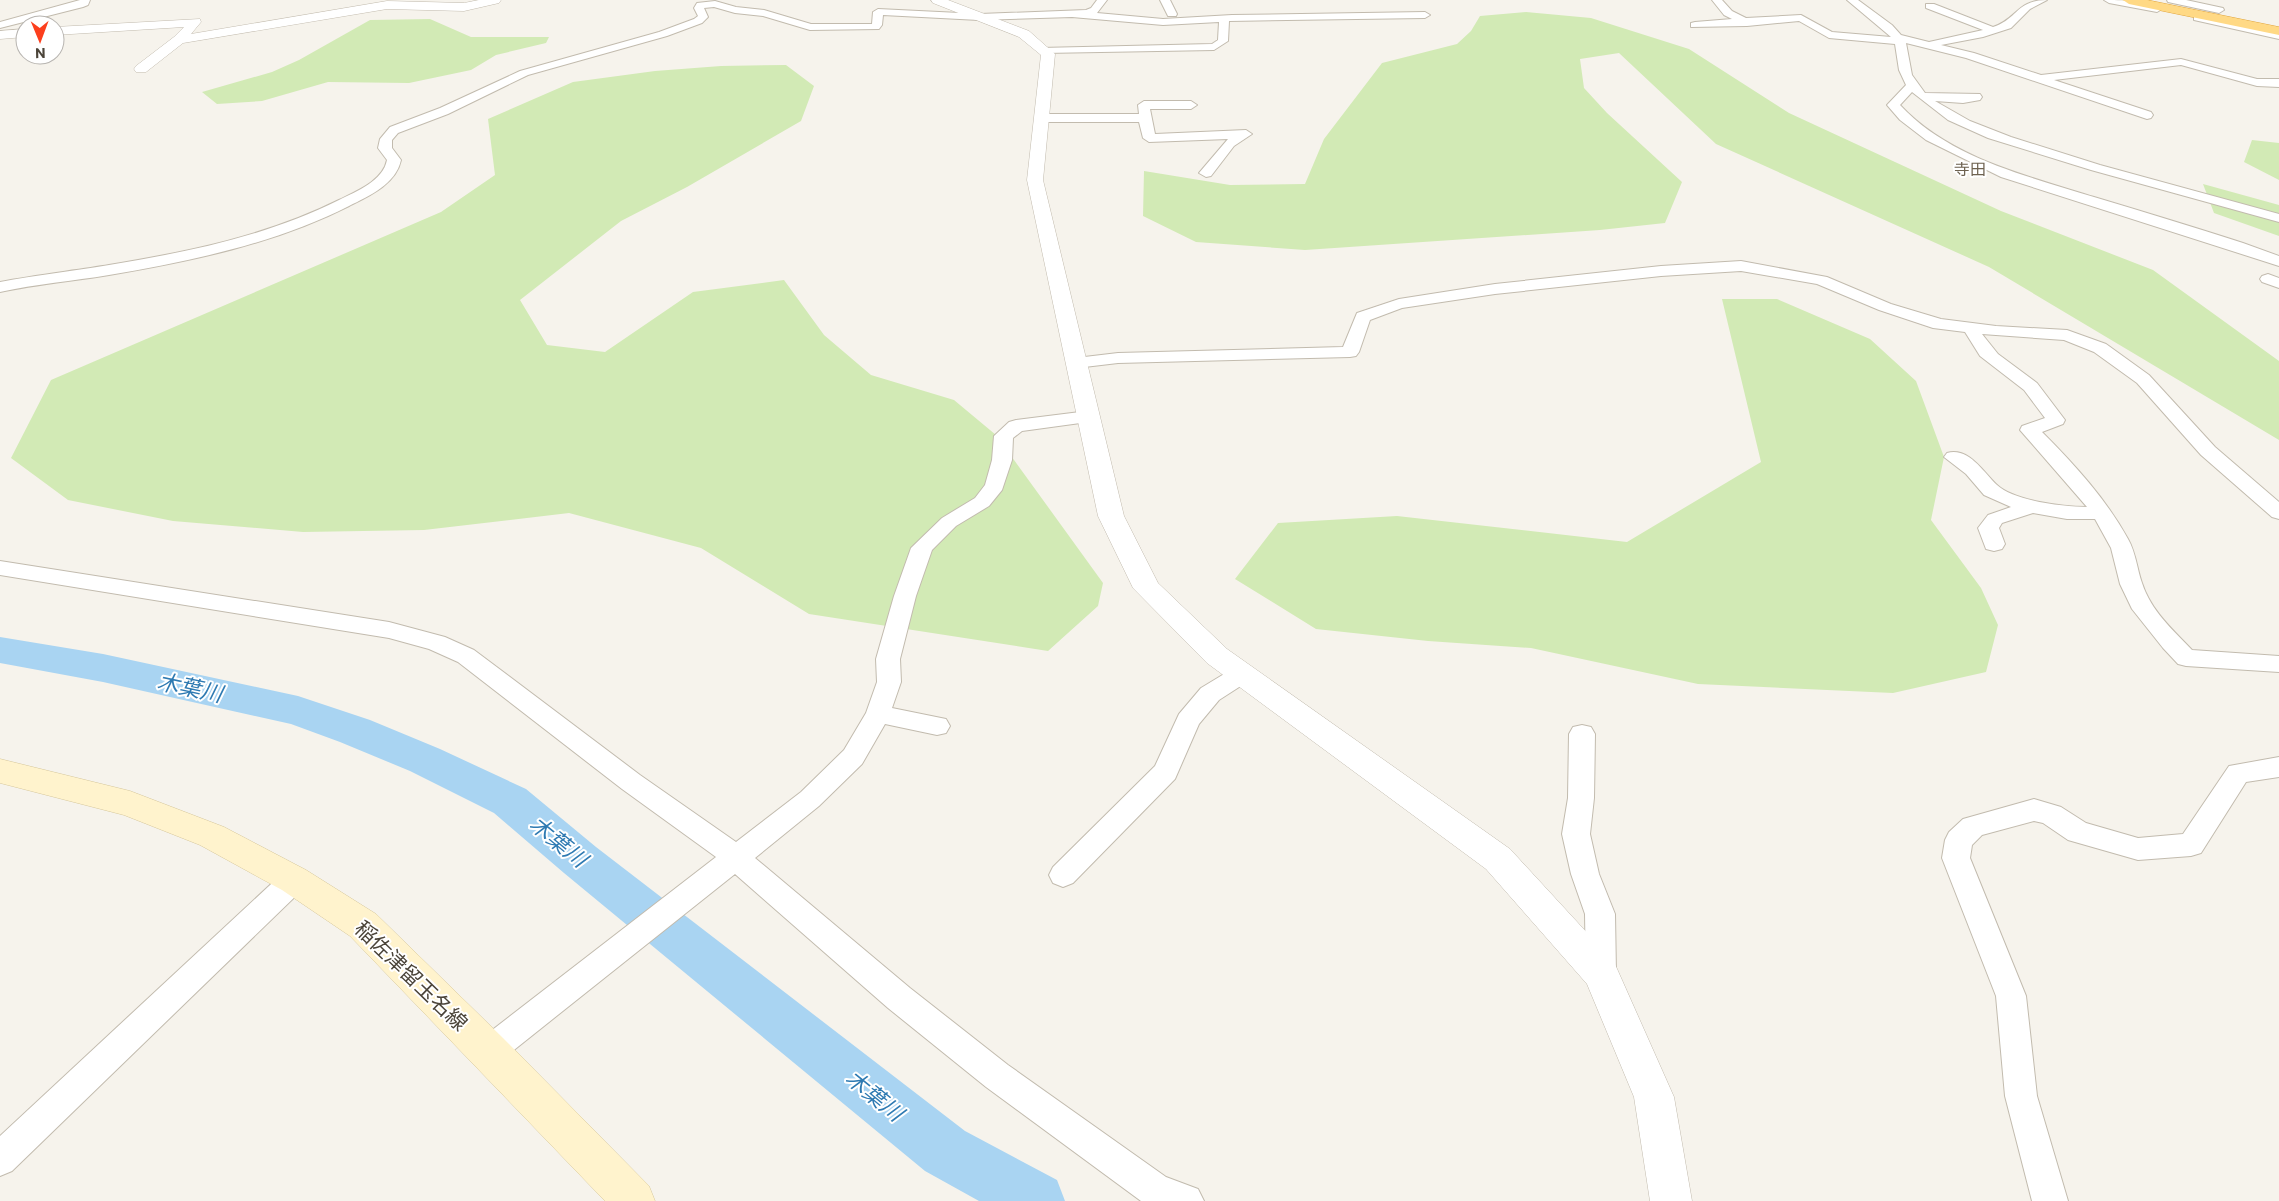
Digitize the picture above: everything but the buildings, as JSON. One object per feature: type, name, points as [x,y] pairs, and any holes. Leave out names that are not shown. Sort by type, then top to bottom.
[{"type":"highway","points":[[2129,0],[2279,31]]},
{"type":"highway","points":[[2154,0],[2279,25]]},
{"type":"main road","name":"稲佐津留玉名線","points":[[0,771],[130,804],[212,836],[294,880],[363,925],[490,1051],[634,1201]]},
{"type":"street","points":[[0,25],[79,5],[84,3],[85,0]]},
{"type":"street","points":[[179,40],[387,5],[464,7],[495,0]]},
{"type":"street","points":[[937,0],[976,12],[1024,34],[1048,54],[1035,180],[1111,516],[1147,588],[1216,656],[1498,859],[1601,974],[1654,1097],[1670,1201]]},
{"type":"street","points":[[1074,14],[1092,12],[1102,0]]},
{"type":"street","points":[[1165,0],[1172,14]]},
{"type":"street","points":[[1717,0],[1728,13],[1747,23]]},
{"type":"street","points":[[1852,0],[1899,39],[1903,66],[1912,85],[1922,96],[1952,118],[1976,129],[2084,165],[2279,218]]},
{"type":"street","points":[[1926,44],[1994,31],[2007,26],[2026,7],[2042,0]]},
{"type":"street","points":[[2109,0],[2279,36]]},
{"type":"street","points":[[2172,0],[2279,25]]},
{"type":"street","points":[[0,287],[109,270],[224,248],[290,228],[326,214],[374,187],[394,166],[394,160],[385,148],[386,139],[394,130],[437,114],[524,74],[663,34],[698,21],[703,17],[699,8],[701,4],[715,4],[735,10],[764,13],[810,27],[828,28],[875,27],[877,25],[878,12],[1074,14],[1163,22],[1401,12],[1425,15]]},
{"type":"street","points":[[1930,6],[1994,31]]},
{"type":"street","points":[[1695,25],[1801,18],[1829,35],[1860,41],[1899,39],[1970,55],[2147,115]]},
{"type":"street","points":[[1044,50],[1214,47],[1223,41],[1224,19]]},
{"type":"street","points":[[65,30],[194,22],[179,40],[142,69]]},
{"type":"street","points":[[1863,24],[1882,23]]},
{"type":"street","points":[[1813,26],[1843,24]]},
{"type":"street","points":[[0,35],[15,34]]},
{"type":"street","points":[[1956,39],[1982,46],[1991,44]]},
{"type":"street","points":[[2036,77],[2181,62],[2257,82],[2279,83]]},
{"type":"street","points":[[1912,85],[1893,105],[1902,116],[1924,134],[2006,174],[2238,246],[2279,261]]},
{"type":"street","points":[[1922,96],[1963,100],[1976,97]]},
{"type":"street","points":[[1191,105],[1144,105],[1148,138],[1246,134],[1229,143],[1206,173]]},
{"type":"street","points":[[1042,118],[1145,118]]},
{"type":"street","points":[[1076,363],[1118,358],[1350,352],[1363,317],[1398,304],[1495,289],[1661,271],[1741,266],[1822,280],[1885,306],[1939,324],[2067,336],[2100,348],[2142,379],[2208,451],[2279,513]]},
{"type":"street","points":[[2279,276],[2268,279],[2279,283]]},
{"type":"street","points":[[1971,328],[1978,346],[2001,367],[2021,378],[2041,398],[2056,420],[2029,430],[2056,456],[2101,513],[2120,543],[2132,589],[2146,615],[2186,658],[2279,664]]},
{"type":"street","points":[[490,1051],[810,799],[853,757],[878,714],[889,682],[888,659],[905,596],[922,548],[949,522],[982,502],[995,486],[1002,460],[1004,436],[1016,426],[1088,417]]},
{"type":"street","points":[[1954,457],[1973,470],[1991,491],[2032,507],[2068,513],[2101,513]]},
{"type":"street","points":[[1994,544],[1988,528],[1995,519],[2032,507]]},
{"type":"street","points":[[0,568],[389,630],[437,643],[466,656],[631,782],[736,857],[899,998],[997,1076],[1156,1192],[1186,1201]]},
{"type":"street","points":[[1063,875],[1166,772],[1188,720],[1210,694],[1242,674]]},
{"type":"street","points":[[878,714],[937,726]]},
{"type":"street","points":[[1582,734],[1581,798],[1576,834],[1585,874],[1600,914],[1601,974]]},
{"type":"street","points":[[2050,1201],[2021,1096],[2011,996],[1956,858],[1960,840],[1973,828],[2034,810],[2051,814],[2078,832],[2138,849],[2192,845],[2238,773],[2279,767]]},
{"type":"street","points":[[0,1159],[294,880]]},
{"type":"green space","points":[[1526,12],[1591,18],[1689,49],[1789,113],[2001,211],[2153,270],[2279,361],[2279,440],[1989,267],[1716,144],[1619,53],[1580,59],[1584,88],[1607,113],[1682,182],[1665,223],[1600,230],[1305,250],[1196,242],[1143,216],[1144,171],[1230,185],[1305,184],[1324,139],[1382,63],[1457,44],[1471,31],[1480,16]]},
{"type":"green space","points":[[430,19],[471,37],[549,37],[546,43],[496,55],[471,70],[409,83],[328,82],[262,101],[217,104],[202,92],[272,72],[299,60],[370,20]]},
{"type":"green space","points":[[786,65],[814,86],[801,121],[687,187],[621,221],[520,300],[547,345],[605,352],[693,292],[784,280],[824,335],[871,375],[954,400],[996,435],[1103,583],[1098,606],[1048,651],[809,614],[701,548],[569,513],[424,530],[303,532],[173,521],[68,500],[11,458],[51,380],[441,212],[495,175],[488,119],[573,82],[655,71],[721,66]]},
{"type":"green space","points":[[2252,140],[2279,143],[2279,180],[2244,162]]},
{"type":"green space","points":[[2203,184],[2279,205],[2279,236],[2214,213]]},
{"type":"green space","points":[[1722,299],[1777,299],[1870,339],[1916,381],[1944,457],[1931,520],[1981,588],[1998,625],[1986,672],[1893,693],[1698,684],[1531,648],[1428,641],[1316,629],[1235,579],[1278,523],[1397,516],[1627,542],[1761,462]]},
{"type":"waterway","name":"木葉川","points":[[0,650],[103,668],[298,711],[355,731],[425,760],[510,801],[580,860],[945,1151],[1036,1201]]},
{"type":"district","name":"寺田","points":[[1970,168]]}]
